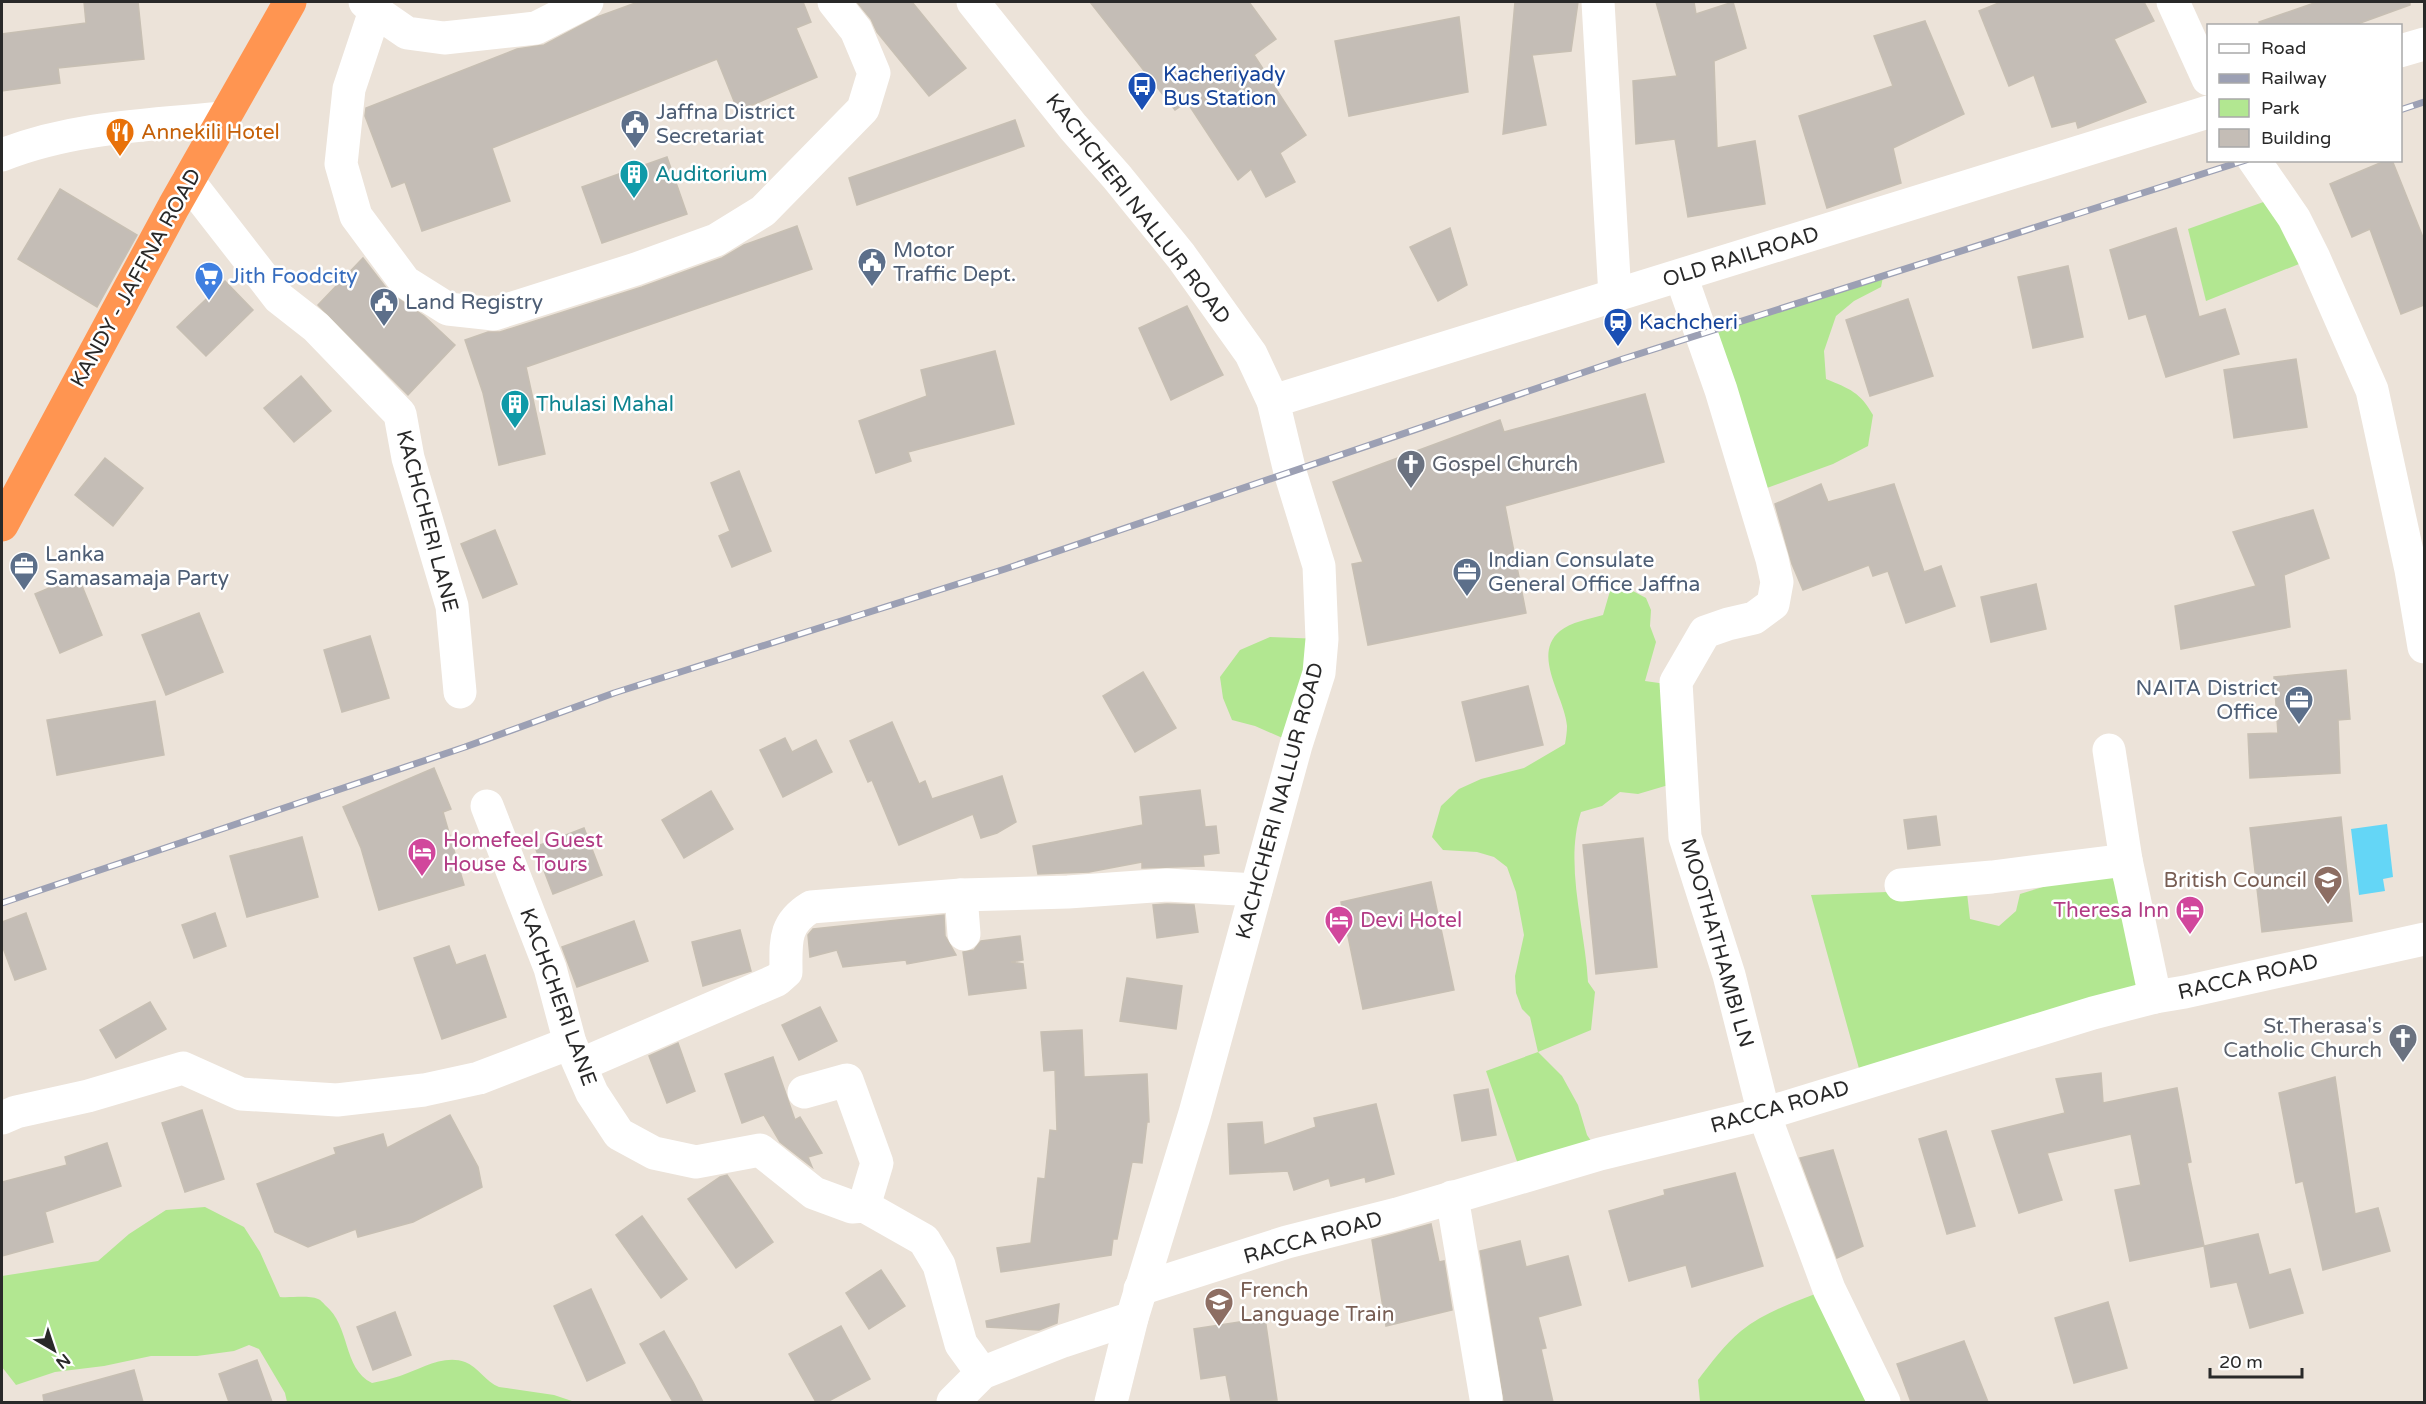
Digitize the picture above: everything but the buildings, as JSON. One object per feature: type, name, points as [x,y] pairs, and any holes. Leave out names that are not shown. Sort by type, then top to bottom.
[{"type":"highway","name":"KANDY - JAFFNA ROAD","points":[[2,525],[188,181],[290,2]]},
{"type":"street","points":[[587,2],[536,28],[444,38],[407,33],[370,6],[349,89],[341,164],[356,216],[405,282],[448,309],[494,314],[636,269],[716,240],[763,211],[863,110],[874,73],[856,30],[834,2]]},
{"type":"street","name":"KACHCHERI NALLUR ROAD","points":[[973,2],[1073,127],[1181,256],[1251,354],[1272,401],[1290,472],[1319,566],[1322,639],[1319,673],[1296,745],[1195,1113],[1136,1304],[1111,1402]]},
{"type":"street","points":[[1598,2],[1615,296]]},
{"type":"street","points":[[2173,2],[2207,77]]},
{"type":"street","points":[[2402,50],[2424,44]]},
{"type":"street","name":"OLD RAILROAD","points":[[1272,401],[2207,112]]},
{"type":"street","points":[[2,155],[30,144],[85,132],[224,118]]},
{"type":"street","points":[[2255,162],[2294,218],[2372,390],[2416,556],[2424,646]]},
{"type":"street","name":"KACHCHERI LANE","points":[[188,181],[279,298],[316,327],[400,414],[408,458],[452,606],[460,692]]},
{"type":"street","name":"MOOTHATHAMBI LN","points":[[1681,276],[1725,402],[1777,582],[1773,604],[1754,618],[1705,632],[1676,682],[1685,837],[1729,975],[1764,1113],[1829,1289],[1884,1402]]},
{"type":"street","points":[[2109,750],[2126,860],[2155,997]]},
{"type":"street","name":"KACHCHERI LANE","points":[[487,806],[550,968],[575,1054],[592,1093],[619,1134],[654,1153],[696,1161],[760,1150],[814,1193],[852,1207],[864,1206],[924,1240],[939,1265],[961,1344],[982,1372]]},
{"type":"street","points":[[1901,885],[1992,877],[2126,860]]},
{"type":"street","points":[[2,1118],[16,1112],[88,1096],[183,1068],[241,1094],[337,1100],[423,1090],[575,1054],[777,980],[786,972],[786,939],[796,916],[811,907],[961,895],[1068,892],[1167,885],[1256,890]]},
{"type":"street","points":[[961,895],[964,934]]},
{"type":"street","name":"RACCA ROAD","points":[[982,1372],[1063,1341],[1136,1304],[1287,1242],[1600,1154],[1764,1113],[2093,1013],[2155,997],[2424,939]]},
{"type":"street","points":[[804,1092],[847,1080],[877,1163],[864,1206]]},
{"type":"street","points":[[1452,1197],[1486,1398]]},
{"type":"street","points":[[953,1402],[982,1372]]},
{"type":"green space","points":[[2283,195],[2314,258],[2206,301],[2188,229]]},
{"type":"green space","points":[[1883,277],[1881,287],[1854,301],[1836,316],[1824,351],[1826,379],[1854,392],[1864,401],[1873,415],[1868,446],[1833,464],[1753,493],[1702,335]]},
{"type":"green space","points":[[1631,590],[1646,598],[1651,610],[1650,626],[1656,642],[1645,681],[1676,682],[1682,781],[1638,794],[1620,792],[1602,806],[1581,812],[1574,853],[1588,982],[1595,992],[1591,1030],[1538,1052],[1530,1017],[1522,1009],[1516,993],[1515,976],[1524,935],[1516,892],[1507,867],[1494,857],[1477,852],[1443,850],[1432,837],[1441,806],[1459,789],[1481,779],[1524,768],[1565,744],[1567,726],[1565,715],[1549,664],[1552,641],[1569,625],[1603,615],[1610,591]]},
{"type":"green space","points":[[1270,637],[1322,639],[1287,740],[1255,726],[1232,720],[1223,698],[1220,677],[1240,650]]},
{"type":"green space","points":[[2102,848],[2155,997],[1863,1083],[1811,895],[1912,891],[1967,893],[1970,919],[1999,926],[2016,911],[2020,894],[2066,880]]},
{"type":"green space","points":[[1538,1052],[1562,1076],[1578,1105],[1587,1135],[1600,1154],[1522,1176],[1486,1071]]},
{"type":"green space","points":[[205,1207],[244,1227],[260,1252],[280,1297],[309,1297],[323,1302],[339,1324],[356,1367],[362,1376],[372,1383],[400,1376],[440,1361],[457,1360],[470,1364],[499,1387],[554,1395],[575,1402],[287,1402],[285,1393],[259,1349],[249,1345],[234,1351],[197,1356],[151,1356],[104,1366],[55,1372],[16,1385],[2,1367],[2,1276],[98,1261],[129,1234],[166,1210]]},
{"type":"green space","points":[[1829,1289],[1884,1402],[1700,1402],[1698,1380],[1723,1348],[1741,1331],[1772,1312]]},
{"type":"water","points":[[2387,824],[2393,877],[2383,879],[2385,891],[2359,895],[2351,829]]},
{"type":"railway","points":[[2402,109],[2424,102]]},
{"type":"railway","points":[[2,903],[465,747],[614,693],[1005,569],[1623,359],[2240,162]]},
{"type":"place","name":"Kacheriyady Bus Station","points":[[1142,112]]},
{"type":"place","name":"Jaffna District Secretariat","points":[[635,150]]},
{"type":"place","name":"Annekili Hotel","points":[[120,158]]},
{"type":"place","name":"Auditorium","points":[[634,200]]},
{"type":"place","name":"Motor Traffic Dept.","points":[[872,288]]},
{"type":"place","name":"Jith Foodcity","points":[[209,302]]},
{"type":"place","name":"Land Registry","points":[[384,328]]},
{"type":"place","name":"Kachcheri","points":[[1618,348]]},
{"type":"place","name":"Thulasi Mahal","points":[[515,430]]},
{"type":"place","name":"Gospel Church","points":[[1411,490]]},
{"type":"place","name":"Lanka Samasamaja Party","points":[[24,592]]},
{"type":"place","name":"Indian Consulate General Office Jaffna","points":[[1467,598]]},
{"type":"place","name":"NAITA District Office","points":[[2299,726]]},
{"type":"place","name":"Homefeel Guest House & Tours","points":[[422,878]]},
{"type":"place","name":"British Council","points":[[2328,906]]},
{"type":"place","name":"Theresa Inn","points":[[2190,936]]},
{"type":"place","name":"Devi Hotel","points":[[1339,946]]},
{"type":"place","name":"St.Therasa's Catholic Church","points":[[2403,1064]]},
{"type":"place","name":"French Language Train","points":[[1219,1328]]}]
